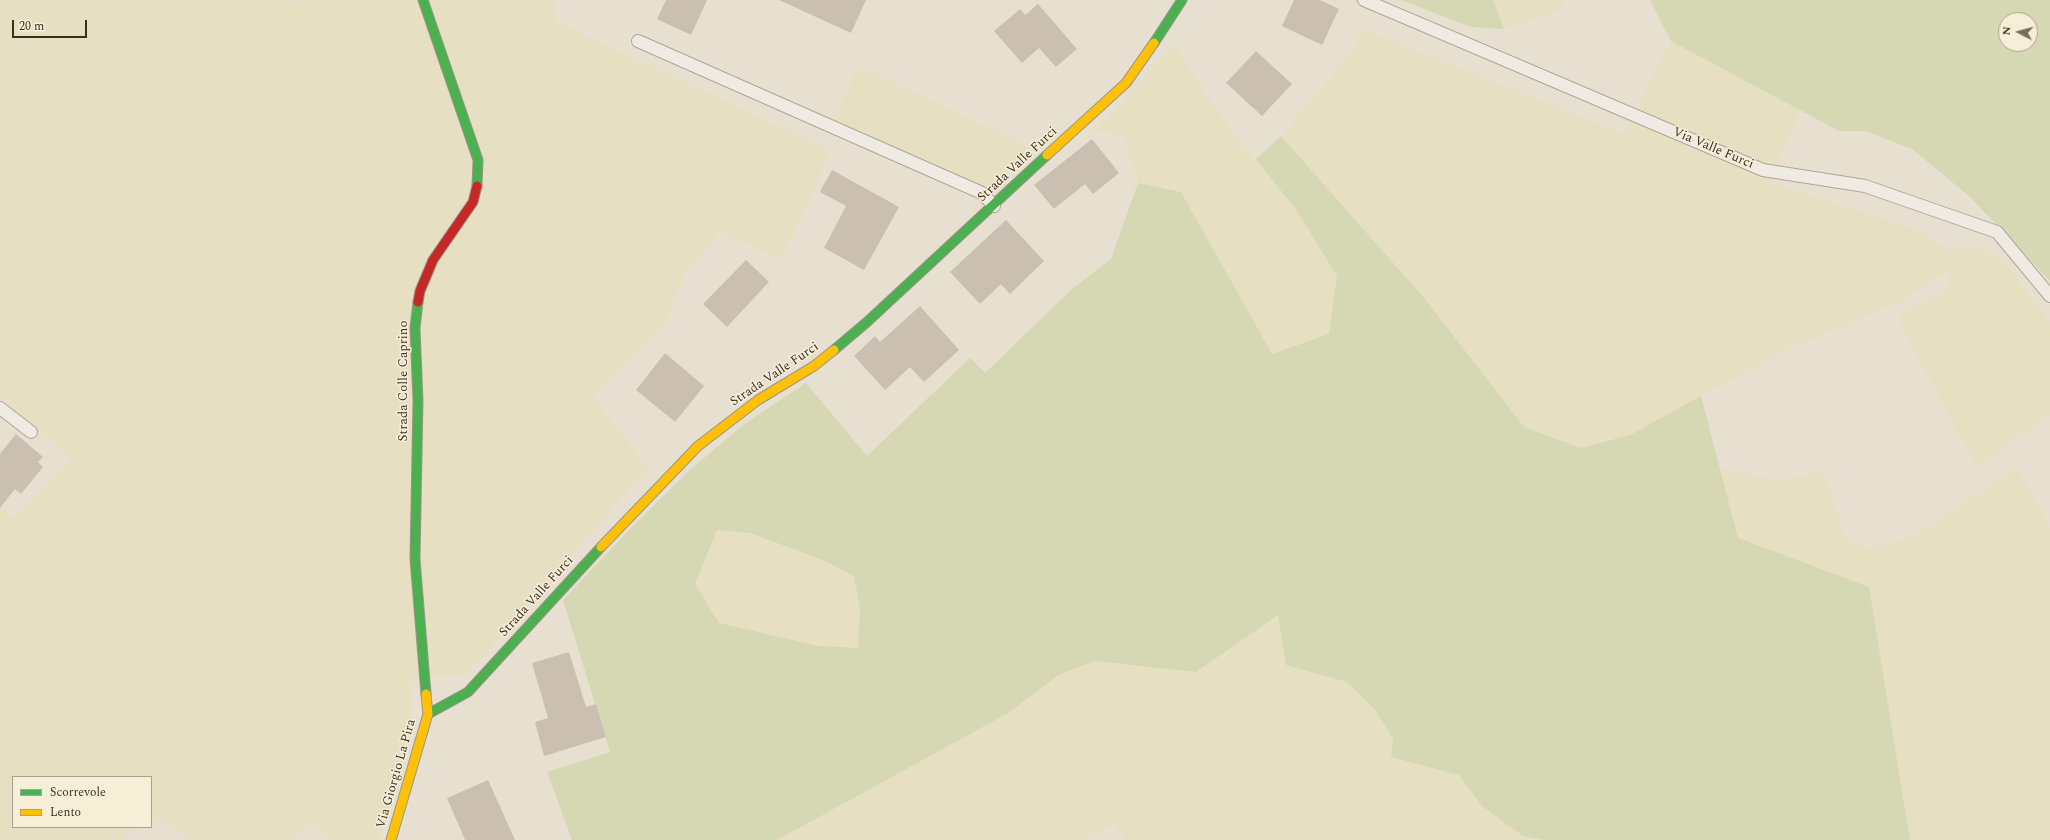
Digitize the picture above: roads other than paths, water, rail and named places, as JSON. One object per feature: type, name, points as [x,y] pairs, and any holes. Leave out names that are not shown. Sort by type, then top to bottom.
[{"type":"street","name":"Strada Colle Caprino","points":[[423,0],[478,160],[478,181],[474,202],[433,260],[420,292],[415,328],[418,401],[415,559],[428,714]]},
{"type":"street","name":"Strada Valle Furci","points":[[428,714],[468,692],[621,525],[698,446],[758,400],[814,366],[868,322],[1126,84],[1175,13],[1182,0]]},
{"type":"street","name":"Via Giorgio La Pira","points":[[391,840],[428,714]]},
{"type":"lane","name":"Via Valle Furci","points":[[1364,0],[1763,170],[1865,186],[1997,232],[2050,296]]},
{"type":"lane","points":[[638,42],[982,193],[994,206]]},
{"type":"lane","points":[[0,408],[31,432]]}]
